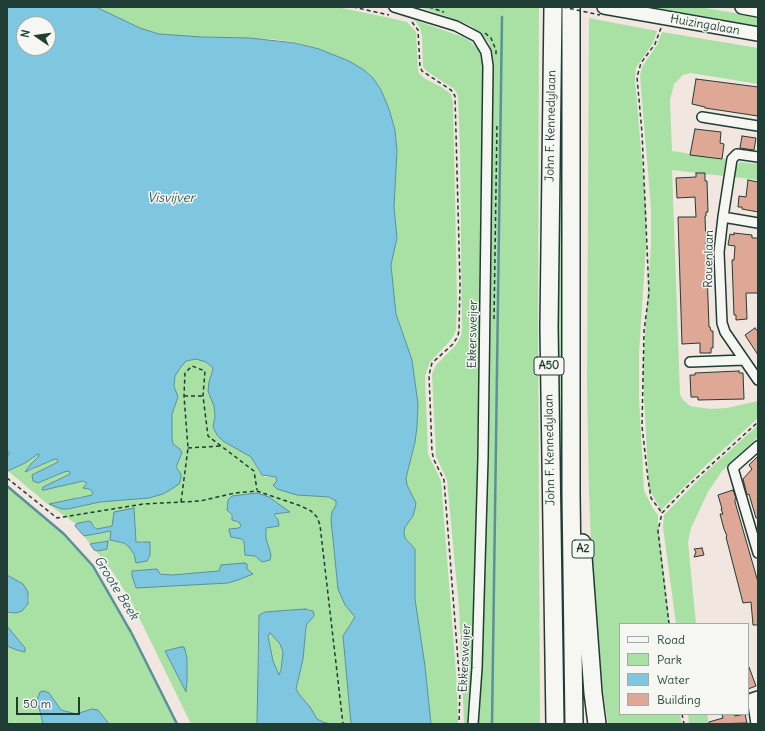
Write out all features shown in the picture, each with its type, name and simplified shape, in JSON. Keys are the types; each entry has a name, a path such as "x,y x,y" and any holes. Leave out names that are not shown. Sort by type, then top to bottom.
{"highway":[{"name":"John F. Kennedylaan","path":"553,7 549,327 555,724"},
{"name":"John F. Kennedylaan","path":"571,7 571,375 574,724"},
{"name":"A2","path":"571,375 588,637 597,724"}],"main road":[{"name":"Huizingalaan","path":"742,7 758,10"},
{"name":"Huizingalaan","path":"602,11 758,34"}],"street":[{"name":"Ekkersweijer","path":"394,12 456,26 477,37 486,52 488,66 483,450 477,668 473,724"},
{"path":"702,117 758,126"},
{"name":"Rouenlaan","path":"758,157 737,154 732,159 719,252 722,323 726,332 758,380"},
{"path":"723,217 758,223"},
{"path":"690,362 744,360"},
{"path":"758,446 733,468 758,553"},
{"path":"756,724 752,698 758,696"}],"path":[{"path":"353,7 394,12"},
{"path":"563,7 602,11"},
{"path":"409,20 418,30 420,67 422,71 451,90 455,96 460,283 459,330 458,336 453,344 432,363 429,375 432,452 434,460 442,476 445,488 460,686 459,724"},
{"path":"661,28 655,44 638,70 637,82 642,133 649,293 644,330 642,426 651,498 662,514"},
{"path":"181,502 188,448 184,396 184,373 192,366 204,371 203,396 208,436 254,471 257,491"},
{"path":"184,396 203,396"},
{"path":"669,623 658,531 662,514 689,486 758,422"},
{"path":"188,448 221,446"},
{"path":"7,478 57,518 143,504 200,502 235,493 257,491 301,506 317,517 321,533 343,724"}],"green space":[{"path":"96,7 337,7 407,22 416,32 419,73 424,78 451,94 453,103 455,196 457,301 456,330 449,342 430,362 425,376 428,454 441,481 457,686 458,724 431,724 425,666 415,599 415,549 405,538 404,533 405,527 413,516 416,503 407,485 406,478 415,442 418,404 412,360 396,314 391,265 397,238 394,207 397,151 395,130 389,109 381,90 373,78 364,70 349,61 319,49 295,42 270,39 159,34 140,28"},
{"path":"420,7 539,7 538,318 540,724 476,724 481,676 489,373 492,125 491,53 489,43 471,26"},
{"path":"558,7 565,7 566,466 561,497 556,318"},
{"path":"639,7 699,7 758,17 758,30"},
{"path":"589,18 657,31 653,43 636,68 635,79 646,209 646,246 639,353 639,397 644,490 652,507 658,515 670,623 619,623 619,715 680,715 682,724 608,724 603,691 593,587 589,493 587,383"},
{"path":"412,19 463,37 470,41 479,50 484,59 476,557 473,664 467,724 464,724 459,608 447,480 436,456 432,374 436,365 456,345 461,336 462,330 458,97 454,89 423,67 422,36 420,28"},
{"path":"662,32 758,48 758,84 691,73 683,75 674,84 670,100 672,151 726,159 723,176 672,170 680,394 683,400 690,406 710,409 727,408 758,401 758,418 705,466 661,510 649,489 644,397 643,365 651,246 651,209 640,76 642,67 657,45"},
{"path":"740,162 758,164 758,180 734,177 736,167"},
{"path":"196,359 206,362 212,367 213,369 209,382 215,409 213,427 251,457 259,472 265,477 276,477 277,481 297,495 329,497 336,501 336,505 332,512 332,534 338,589 345,605 355,617 343,636 351,724 330,724 317,719 296,689 303,659 306,627 314,616 310,609 305,609 265,612 260,614 258,624 257,724 191,724 131,601 112,571 96,551 98,551 106,541 90,544 84,536 111,531 111,540 124,543 130,547 134,554 149,559 149,550 143,541 136,542 134,508 122,510 112,526 97,529 94,525 76,524 45,502 8,471 25,463 37,454 39,454 39,456 26,470 30,471 57,459 58,461 51,466 38,483 64,472 69,471 70,474 44,490 83,481 87,483 83,488 89,489 93,492 92,495 77,497 68,509 100,502 149,498 163,494 170,490 181,474 176,467 182,455 180,449 173,444 172,438 172,414 178,397 174,386 175,376 186,361","holes":["270,497 289,512 275,514 279,519 279,526 266,527 266,538 271,555 268,561 262,562 255,556 245,555 244,542 242,539 231,537 241,526 241,524 235,521 227,510 227,506 228,500","246,567 251,575 228,583 135,587 132,576 159,573 172,575","185,650 187,681 186,692 165,651"]},
{"path":"758,425 758,437 722,471 708,492 691,528 688,542 696,623 676,623 663,527 664,515 704,474"},
{"path":"7,486 64,534 93,566 132,630 132,634 177,724 109,724 98,710 76,714 61,710 49,693 38,708 43,724 19,724 15,722 15,724 7,724 7,646 23,652 14,634 7,626 7,612 12,613 22,611 28,604 29,597 23,584 7,575"},
{"path":"270,633 280,644 283,652 279,675 273,661 268,636"},
{"path":"688,715 707,715 709,724 689,724"}],"water":[{"name":"Visvijver","path":"7,7 96,7 140,28 159,34 250,38 295,43 319,49 349,61 364,70 373,78 381,90 389,109 395,130 397,151 394,207 397,238 391,265 396,314 412,360 418,404 415,442 406,478 407,485 416,503 413,516 405,527 404,533 405,538 415,549 415,599 425,666 431,724 351,724 343,636 355,617 345,605 338,589 331,520 336,501 329,497 297,495 277,489 273,485 277,481 276,477 262,475 251,457 223,441 217,435 213,427 215,416 214,406 208,391 213,369 206,362 196,359 186,361 175,376 174,386 178,397 172,414 172,438 173,444 180,449 182,453 176,467 181,474 181,478 179,484 163,494 149,498 100,502 62,509 49,504 92,495 93,492 89,489 83,488 87,483 83,481 42,490 43,487 70,474 69,471 38,483 33,481 32,475 58,462 57,459 25,472 39,456 38,454 25,463 8,471 7,458 9,452 7,452"},
{"path":"257,493 269,497 290,512 275,514 278,519 279,526 266,528 266,538 271,555 270,560 262,562 255,556 245,555 244,542 242,539 231,537 229,529 239,528 241,526 239,522 232,520 232,515 227,510 228,500 232,496"},
{"path":"134,508 136,542 150,542 150,555 147,561 136,563 134,554 129,547 124,543 110,540 111,531 84,536 75,526 76,524 89,521 97,529 112,526 114,512"},
{"path":"108,541 107,549 98,551 94,550 90,544"},
{"path":"247,564 247,569 253,574 228,583 136,588 132,576 132,571 157,569 160,574 172,575 219,571 221,565"},
{"path":"7,575 23,584 28,592 28,604 22,611 16,613 7,612"},
{"path":"305,609 313,611 314,616 306,627 303,659 296,689 317,719 330,724 257,724 259,615 265,612","holes":["270,633 280,644 283,652 279,675 273,661 268,636"]},
{"path":"7,626 25,648 25,652 7,646"},
{"path":"184,647 187,658 186,692 165,651"},
{"path":"44,691 49,693 61,710 76,714 92,709 98,710 109,724 43,724 37,700 40,692"}],"building":[{"path":"696,79 758,87 758,116 705,108 692,104"},
{"path":"695,129 721,132 720,143 724,144 722,159 690,155"},
{"path":"742,136 756,138 754,150 740,148"},
{"path":"696,173 705,173 705,181 707,181 708,212 706,212 705,216 709,327 711,331 713,331 713,348 711,348 711,353 700,353 700,343 682,344 678,217 696,217 695,197 677,198 676,178 696,177"},
{"path":"748,180 758,182 758,212 738,207 739,196 746,197"},
{"path":"734,233 752,235 752,238 758,238 758,293 746,293 747,319 736,320 736,315 734,315 732,260 734,260 735,246 728,245 730,234 734,235"},
{"path":"755,328 758,332 758,355 745,335"},
{"path":"739,371 739,373 743,373 744,399 698,400 698,397 691,397 690,375 695,375 695,373"},
{"path":"758,456 758,518 756,518 749,494 747,495 743,479 752,469 749,465"},
{"path":"733,490 736,498 735,502 758,582 758,625 753,625 751,602 743,603 726,537 727,536 720,514 723,514 718,495"},
{"path":"702,548 704,555 694,557 696,552 694,549"},
{"path":"749,667 756,686 749,689"},
{"path":"722,715 745,715 747,723 709,724 709,722 723,718"}],"waterway":[{"path":"492,724 502,17"},
{"name":"Groote Beek","path":"7,486 64,534 93,566 132,634 177,724"}]}
